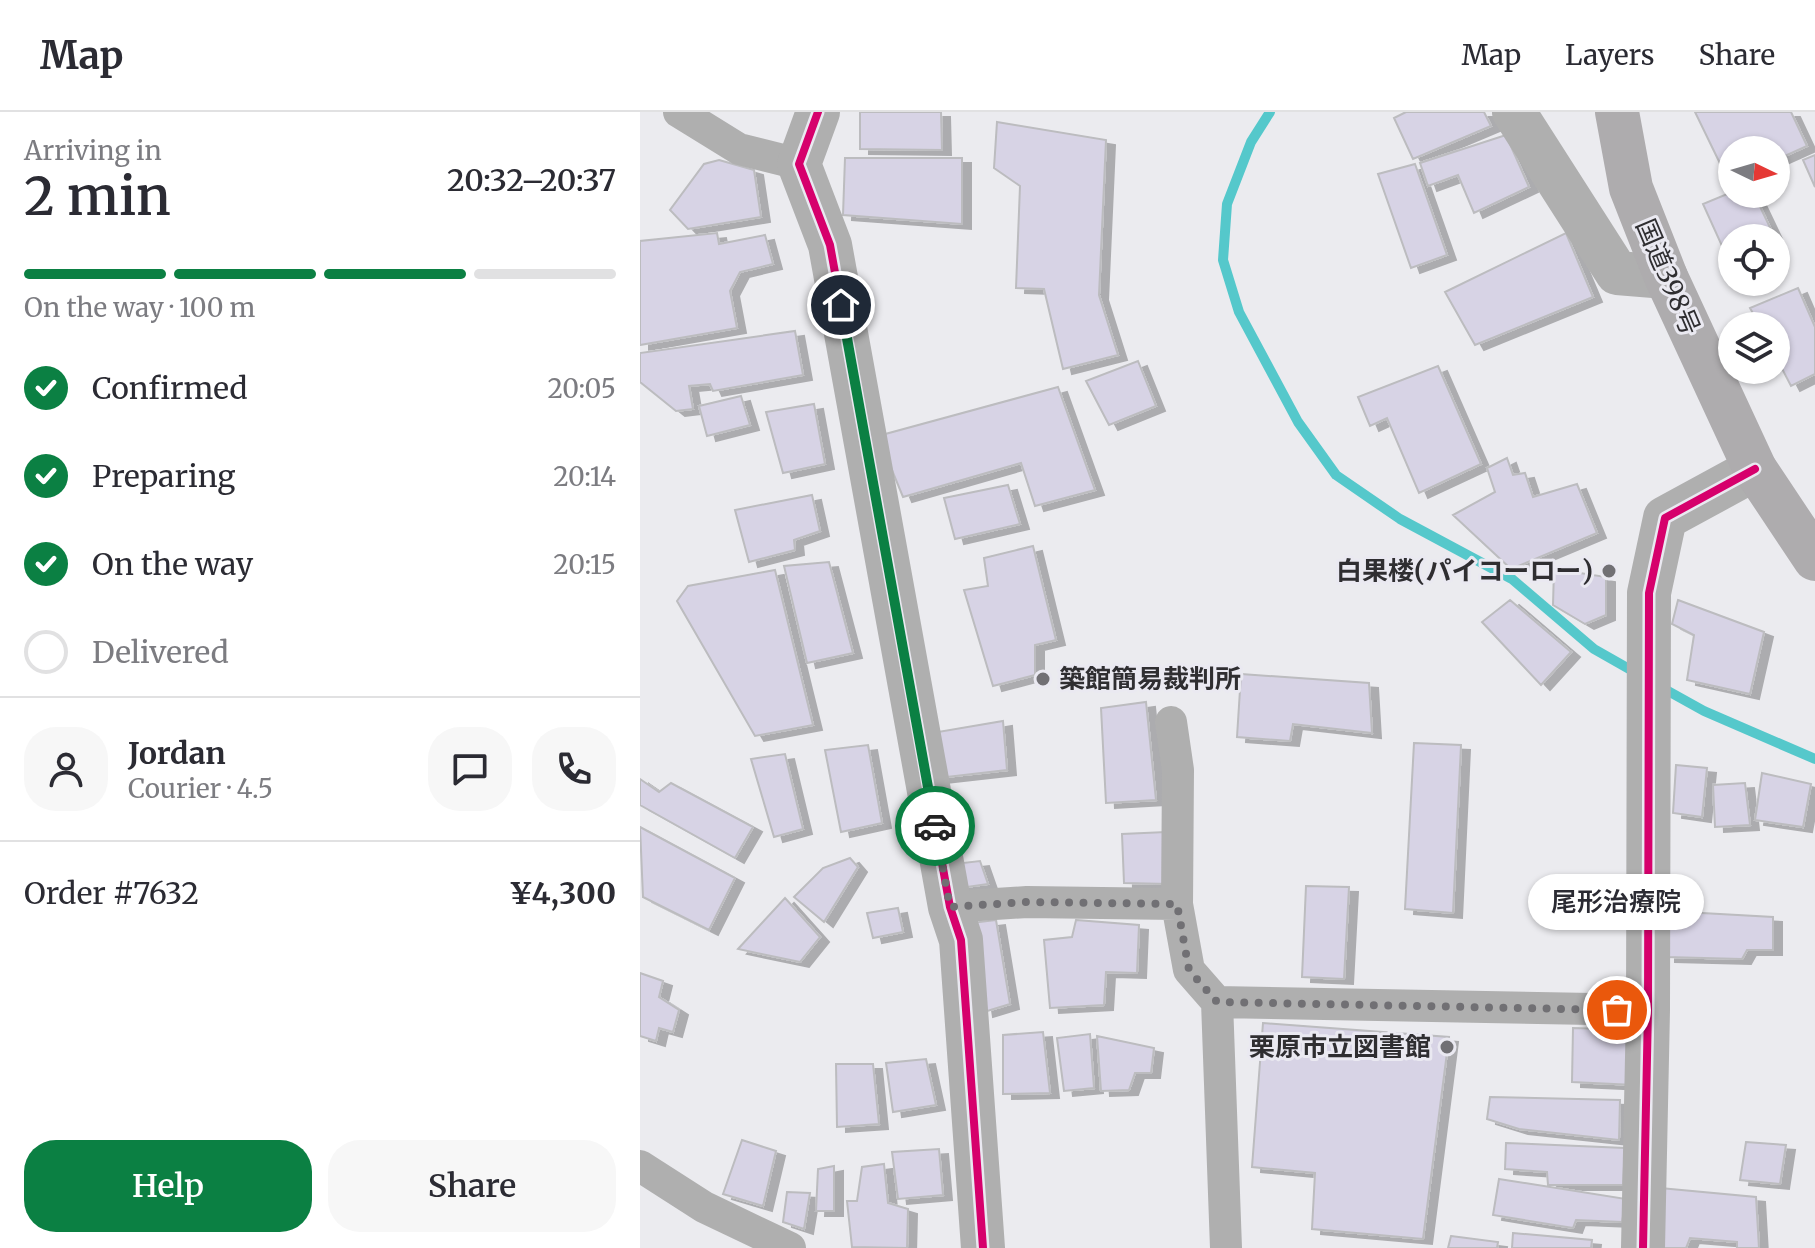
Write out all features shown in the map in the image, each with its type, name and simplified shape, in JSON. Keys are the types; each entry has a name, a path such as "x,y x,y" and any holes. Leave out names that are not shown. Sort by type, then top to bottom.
{"highway":[{"name":"国道398号","path":"1617,112 1631,188 1666,277 1755,469 1815,559"}],"street":[{"path":"679,112 739,149 799,164"},
{"path":"818,112 799,164 830,245 950,907 961,940 983,1248"},
{"path":"1514,112 1617,273 1666,277"},
{"path":"1643,1248 1648,1010 1649,593 1665,518 1755,469"},
{"path":"1171,722 1178,770 1177,904 1189,970 1217,1002 1226,1248"},
{"path":"950,907 1027,902 1177,904"},
{"path":"1217,1002 1648,1010"},
{"path":"640,1166 704,1207 790,1248"}],"building":[{"path":"860,112 941,112 942,150 860,149"},
{"path":"1406,112 1484,112 1491,126 1413,159 1394,118"},
{"path":"1695,112 1791,112 1807,146 1790,154 1790,136 1718,136 1718,159"},
{"path":"997,122 1106,140 1099,295 1118,355 1063,369 1044,289 1016,288 1020,186 994,168"},
{"path":"1506,135 1529,187 1474,213 1458,175 1428,186 1420,163"},
{"path":"1815,155 1815,187 1803,160"},
{"path":"845,158 962,158 962,224 843,215"},
{"path":"719,160 754,170 761,217 688,229 670,210 704,164"},
{"path":"1415,164 1447,255 1411,268 1378,174"},
{"path":"1718,198 1718,208 1761,208 1768,224 1718,224 1718,237 1703,204"},
{"path":"717,233 719,244 765,235 773,264 740,272 730,291 737,328 640,345 640,241"},
{"path":"1566,233 1593,297 1475,345 1445,292"},
{"path":"1798,288 1815,327 1815,374 1791,386 1790,312 1752,312 1750,308 1779,296 1790,296 1790,291"},
{"path":"795,331 803,375 713,391 710,384 689,386 693,409 676,411 640,382 640,353"},
{"path":"1138,361 1156,406 1109,425 1086,381"},
{"path":"1438,366 1481,464 1419,493 1387,418 1370,426 1358,397"},
{"path":"1058,387 1095,490 1035,506 1021,463 903,497 878,436"},
{"path":"741,396 750,425 707,436 699,406"},
{"path":"814,404 825,464 783,473 766,412"},
{"path":"1507,458 1513,475 1525,473 1533,497 1577,484 1597,533 1511,569 1453,515 1495,492 1487,468"},
{"path":"1008,485 1020,524 955,539 944,498"},
{"path":"812,495 820,531 794,540 795,550 749,562 735,510"},
{"path":"1033,546 1056,640 1035,645 1035,675 993,686 964,590 988,586 984,558"},
{"path":"829,562 853,653 807,663 784,566"},
{"path":"1554,569 1606,577 1606,615 1585,624 1553,605"},
{"path":"775,570 813,725 755,736 677,601 688,586"},
{"path":"1510,600 1571,652 1541,685 1482,622"},
{"path":"1678,600 1764,632 1750,694 1687,680 1694,635 1672,624"},
{"path":"1241,674 1369,683 1372,733 1293,724 1290,741 1237,737"},
{"path":"1146,702 1156,800 1106,803 1101,708"},
{"path":"1003,721 1007,770 938,778 932,733"},
{"path":"1414,743 1461,745 1453,913 1405,909"},
{"path":"868,745 882,823 841,832 825,750"},
{"path":"785,754 803,829 774,837 751,759"},
{"path":"1676,765 1707,768 1702,817 1673,813"},
{"path":"1762,773 1811,784 1803,827 1755,820"},
{"path":"640,779 659,792 671,783 753,827 735,858 640,805"},
{"path":"1745,783 1750,825 1715,827 1713,785"},
{"path":"640,827 735,878 709,930 643,897"},
{"path":"1166,832 1169,884 1124,883 1122,834"},
{"path":"850,858 858,867 824,922 794,897 823,868"},
{"path":"980,861 988,884 960,888 954,864"},
{"path":"1306,886 1349,887 1344,979 1302,977"},
{"path":"785,898 820,937 800,962 738,949"},
{"path":"898,908 903,932 873,938 867,913"},
{"path":"1666,911 1773,917 1773,950 1747,950 1742,959 1666,957"},
{"path":"996,920 1010,1004 984,1012 971,923"},
{"path":"1076,920 1139,925 1137,973 1106,972 1104,1005 1050,1008 1044,940 1072,937"},
{"path":"640,973 663,981 659,997 679,1010 673,1032 659,1028 656,1041 640,1036"},
{"path":"1263,1023 1449,1037 1423,1239 1312,1229 1315,1173 1252,1167"},
{"path":"1573,1028 1633,1030 1635,1085 1572,1082"},
{"path":"1043,1032 1050,1093 1003,1094 1003,1035"},
{"path":"1090,1034 1094,1088 1064,1091 1057,1038"},
{"path":"1097,1036 1154,1048 1151,1073 1135,1073 1129,1090 1101,1091"},
{"path":"926,1059 936,1105 893,1112 886,1063"},
{"path":"836,1064 873,1064 879,1124 837,1127"},
{"path":"1490,1097 1620,1100 1619,1140 1519,1129 1487,1119"},
{"path":"742,1140 776,1151 763,1206 723,1194"},
{"path":"1746,1142 1786,1145 1780,1184 1740,1180"},
{"path":"1506,1143 1625,1148 1623,1185 1548,1185 1547,1172 1505,1169"},
{"path":"939,1149 943,1195 898,1199 892,1152"},
{"path":"884,1164 888,1203 908,1209 907,1248 852,1247 847,1201 857,1201 862,1167"},
{"path":"834,1166 834,1211 816,1211 818,1169"},
{"path":"1499,1179 1626,1199 1622,1222 1576,1220 1573,1228 1493,1215"},
{"path":"1660,1188 1756,1197 1759,1248 1737,1248 1737,1242 1690,1238 1686,1248 1657,1248"},
{"path":"787,1192 810,1193 804,1229 783,1222"},
{"path":"1513,1233 1592,1240 1591,1248 1512,1248"},
{"path":"1451,1236 1498,1242 1497,1248 1448,1248"}],"waterway":[{"path":"1270,112 1251,142 1227,204 1223,260 1239,312 1298,422 1336,475 1400,519 1512,579 1594,649 1638,674"},
{"path":"1659,686 1704,711 1815,759"}],"cycle path":[{"path":"818,112 799,164 830,245 950,907 961,940 983,1248"},
{"path":"1643,1248 1648,1010 1649,593 1665,518 1755,469"}],"way so far":[{"path":"935,826 950,907 1027,902 1177,904 1189,970 1217,1002 1617,1010"}],"place":[{"name":"白果楼(パイコーロー)","path":"1609,571"},
{"name":"築館簡易裁判所","path":"1043,679"},
{"name":"尾形治療院","path":"1617,1010"},
{"name":"栗原市立図書館","path":"1447,1047"}],"route":[{"path":"841,305 935,826"}]}
